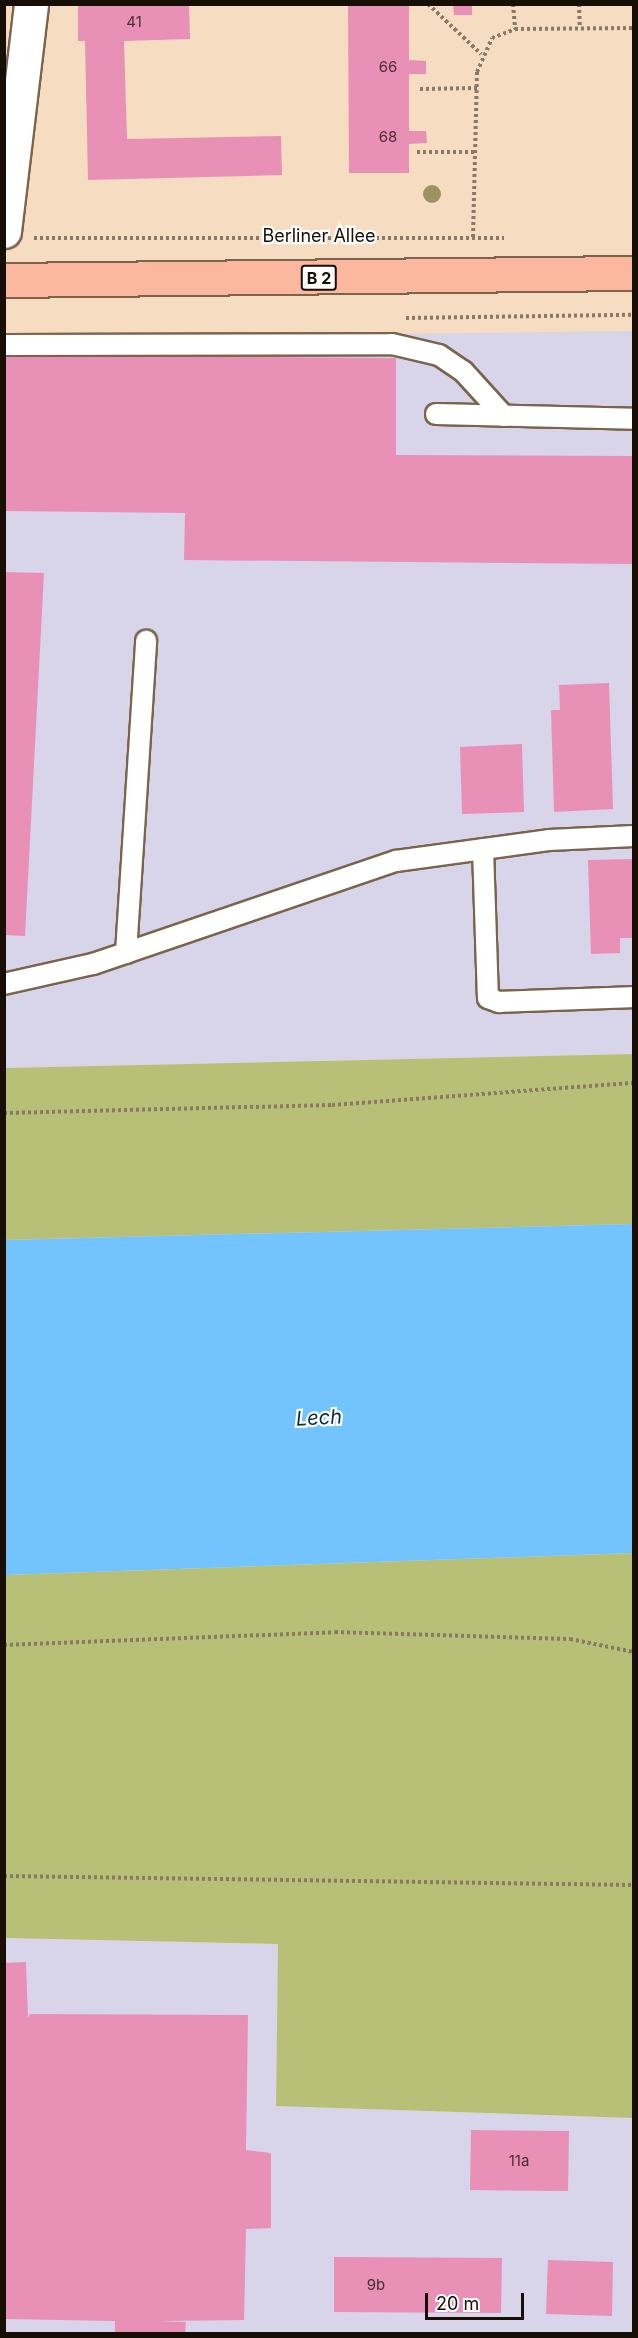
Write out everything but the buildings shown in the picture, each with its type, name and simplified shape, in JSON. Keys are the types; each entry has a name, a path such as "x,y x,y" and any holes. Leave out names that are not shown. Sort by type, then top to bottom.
{"main road":[{"name":"B 2","path":"4,280 633,273"}],"street":[{"path":"15,234 31,4"}],"lane":[{"path":"4,345 392,344 440,355 463,371 504,416"},
{"path":"436,414 633,420"},
{"path":"126,953 146,640"},
{"path":"4,984 126,953 396,861 483,849 633,836"},
{"path":"483,849 488,998 499,1002 633,997"}],"path":[{"path":"428,4 481,54"},
{"path":"513,4 515,29"},
{"path":"579,4 579,28"},
{"path":"473,237 477,88 481,54 492,38 515,29 633,28"},
{"path":"420,89 477,88"},
{"path":"417,152 475,152"},
{"name":"Berliner Allee","path":"15,234 508,238"},
{"path":"4,1113 332,1105 633,1083"},
{"path":"4,1645 335,1632 570,1639 633,1652"},
{"path":"4,1876 633,1885"}],"shaded area":[{"path":"633,331 633,1054 5,1068 4,339"},
{"path":"5,1938 278,1944 276,2106 633,2118 633,2333 5,2334"}],"green space":[{"path":"633,1054 633,1224 5,1240 5,1068"},
{"path":"633,1553 633,2118 276,2106 278,1944 5,1938 5,1575"}],"water":[{"name":"Lech","path":"633,1224 633,1553 5,1575 5,1240"}]}
